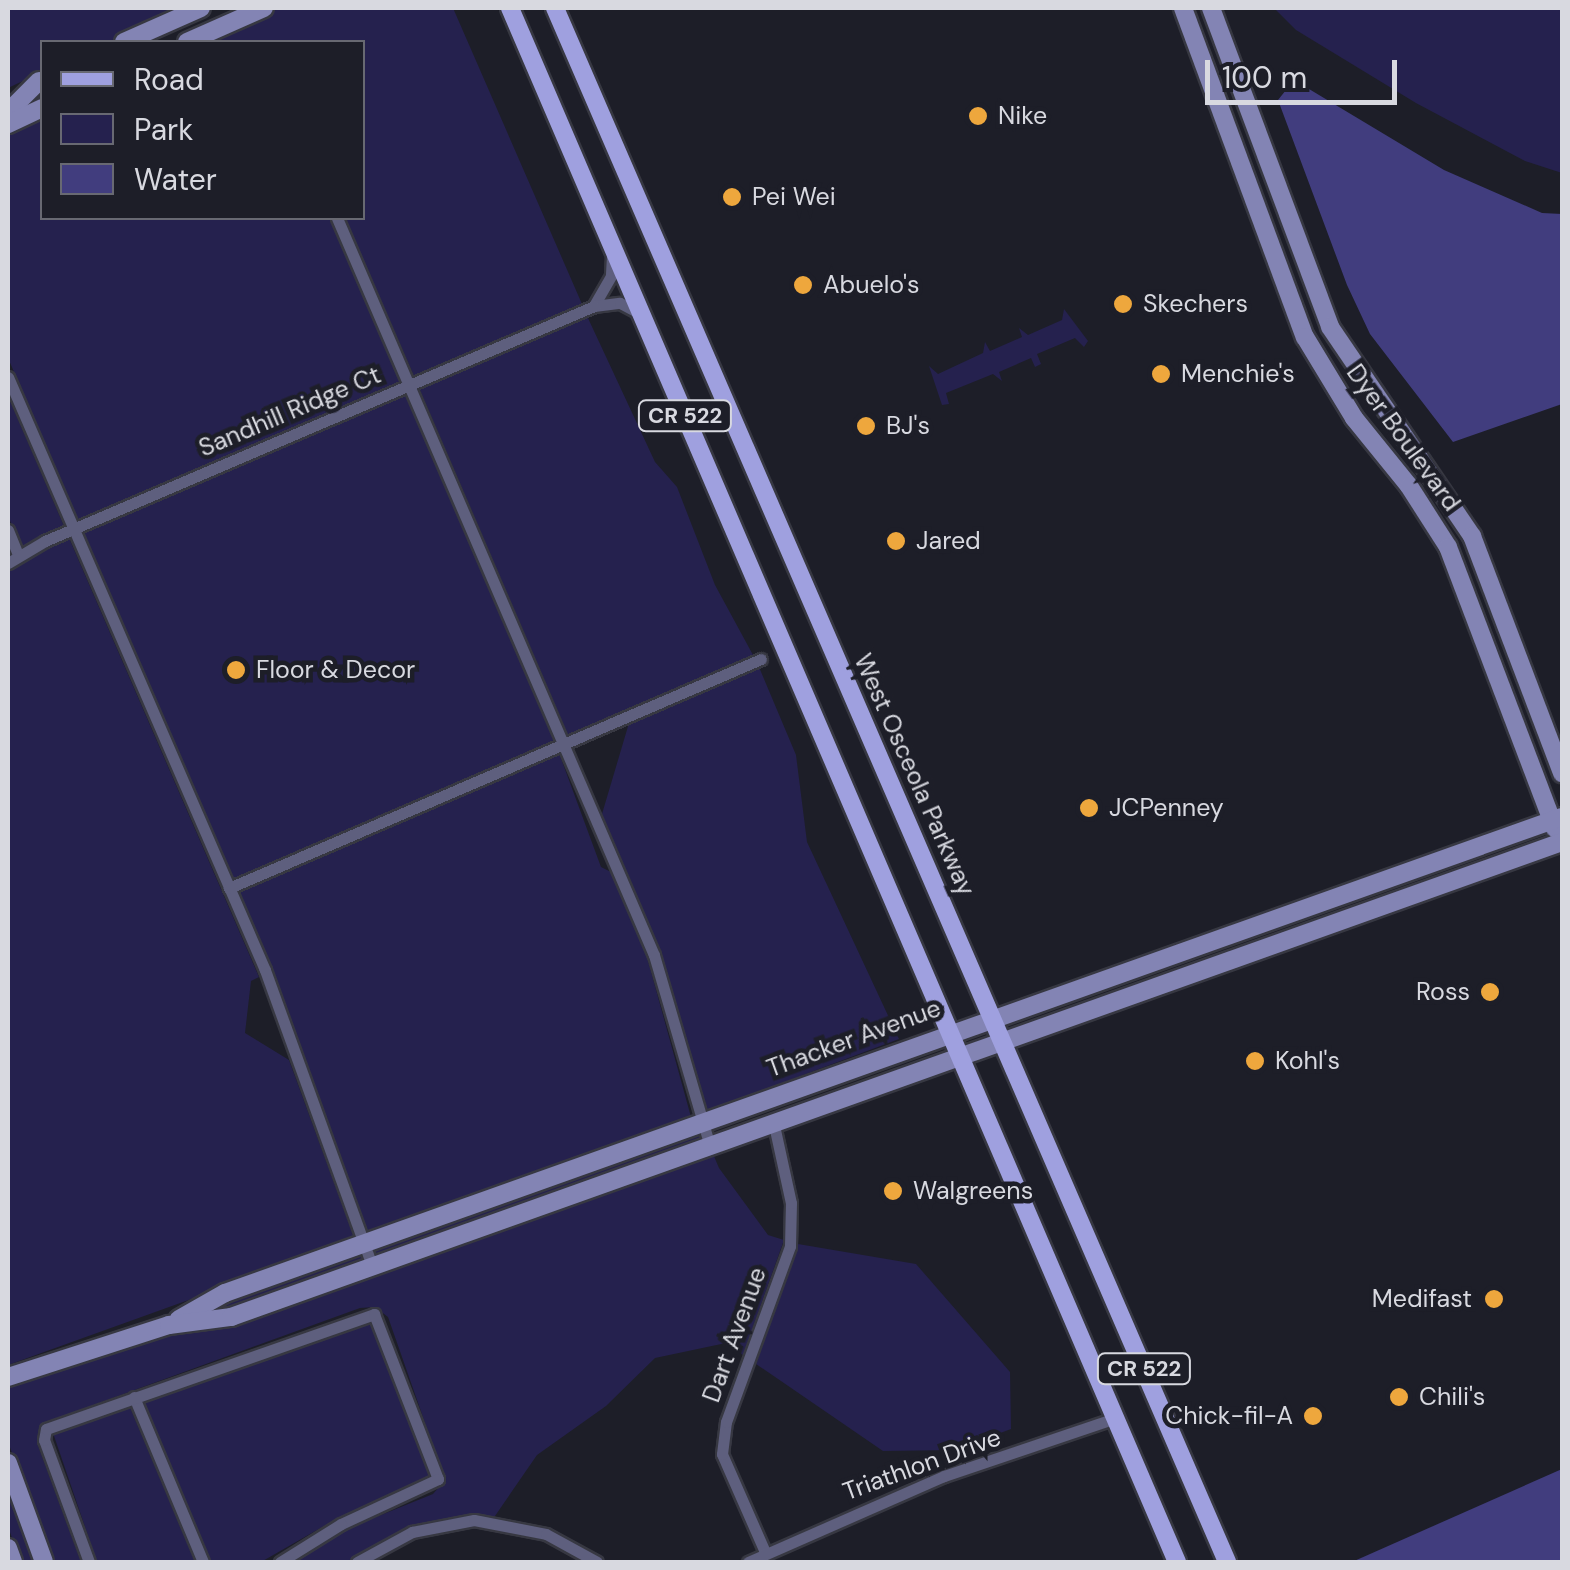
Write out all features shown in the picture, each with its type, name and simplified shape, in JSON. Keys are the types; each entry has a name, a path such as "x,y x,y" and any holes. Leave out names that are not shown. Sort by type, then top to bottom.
{"main road":[{"name":"CR 522","path":"510,8 1178,1562"},
{"name":"West Osceola Parkway","path":"555,8 1227,1562"}],"street":[{"path":"129,40 202,8"},
{"path":"152,40 210,8"},
{"path":"192,40 264,8"},
{"name":"Dyer Boulevard","path":"1184,8 1290,302 1344,404 1448,547 1557,818 1561,842"},
{"name":"Dyer Boulevard","path":"1212,8 1317,296 1362,383 1472,536 1562,773"},
{"path":"8,95 40,80"},
{"path":"8,112 40,81"},
{"path":"8,124 40,109"},
{"path":"338,220 654,954 710,1148"},
{"path":"594,306 611,276 612,245"},
{"path":"1290,302 1317,296"},
{"path":"594,306 620,304 641,314"},
{"name":"Sandhill Ridge Ct","path":"13,560 74,529 594,306"},
{"path":"8,376 229,888 372,1266"},
{"path":"8,530 13,560"},
{"path":"1448,547 1472,536"},
{"path":"229,888 761,659"},
{"name":"Thacker Avenue","path":"170,1325 225,1292 990,1015 1557,818"},
{"path":"960,1060 1561,842"},
{"path":"1368,883 1379,908"},
{"path":"1348,890 1359,915"},
{"name":"Thacker Avenue","path":"8,1377 170,1325 231,1317 960,1060"},
{"name":"Dart Avenue","path":"765,1552 722,1454 726,1422 790,1246 791,1203 774,1125"},
{"path":"548,1177 557,1201"},
{"path":"89,1562 44,1440 46,1429 362,1314 381,1320 438,1479 341,1524 280,1562"},
{"path":"134,1397 203,1562"},
{"name":"Triathlon Drive","path":"748,1562 944,1476 1115,1418"},
{"path":"8,1463 44,1562"},
{"path":"357,1562 412,1532 474,1520 546,1534 596,1562"},
{"path":"8,1548 13,1562"}],"green space":[{"path":"8,8 186,8 113,40 40,40 40,73 8,88"},
{"path":"280,8 453,8 582,304 414,376 346,220 365,220 365,40 208,40"},
{"path":"1274,8 1562,8 1562,173 1525,161 1416,103 1296,30"},
{"path":"40,116 40,220 330,220 400,382 78,520 8,358 8,131"},
{"path":"1064,309 1088,341 1084,347 1075,338 1037,354 1041,364 1035,367 1031,358 999,372 1002,381 993,374 946,393 949,404 942,405 929,366 938,374 983,353 985,342 990,351 1022,337 1019,328 1028,335 1062,320"},
{"path":"587,316 655,462 677,487 715,585 753,655 568,735 419,388"},
{"path":"405,394 554,741 233,879 83,532"},
{"path":"8,396 64,526 21,547 8,516"},
{"path":"69,538 259,977 251,981 245,1033 289,1060 355,1240 8,1365 8,570"},
{"path":"759,667 796,755 807,842 899,1039 705,1112 661,952 602,814 629,723"},
{"path":"559,753 601,867 611,872 647,957 691,1117 369,1235 239,891"},
{"path":"873,1063 705,1135 719,1168 768,1235 784,1240 743,1355 726,1343 655,1358 606,1406 537,1455 495,1516 411,1525 347,1562 291,1562 344,1530 433,1494 445,1480 388,1317 375,1307 360,1308 44,1423 37,1443 81,1562 52,1562 8,1442 8,1379"},
{"path":"798,1244 916,1264 1010,1372 1011,1429 955,1450 883,1451 756,1364"},
{"path":"371,1320 431,1477 338,1518 261,1562 211,1562 143,1400"},
{"path":"129,1405 195,1562 97,1562 53,1433"},
{"path":"8,1485 36,1562 21,1562 8,1527"}],"water":[{"path":"1294,80 1444,170 1542,213 1562,214 1562,404 1453,442 1370,334 1347,285 1278,100"},
{"path":"1562,1469 1562,1562 1352,1562"}],"place":[{"name":"Nike","path":"978,116"},
{"name":"Pei Wei","path":"732,197"},
{"name":"Abuelo's","path":"803,285"},
{"name":"Skechers","path":"1123,304"},
{"name":"Menchie's","path":"1161,374"},
{"name":"BJ's","path":"866,426"},
{"name":"Jared","path":"896,541"},
{"name":"Floor & Decor","path":"236,670"},
{"name":"JCPenney","path":"1089,808"},
{"name":"Ross","path":"1490,992"},
{"name":"Kohl's","path":"1255,1061"},
{"name":"Walgreens","path":"893,1191"},
{"name":"Medifast","path":"1494,1299"},
{"name":"Chili's","path":"1399,1397"},
{"name":"Chick-fil-A","path":"1313,1416"}]}
